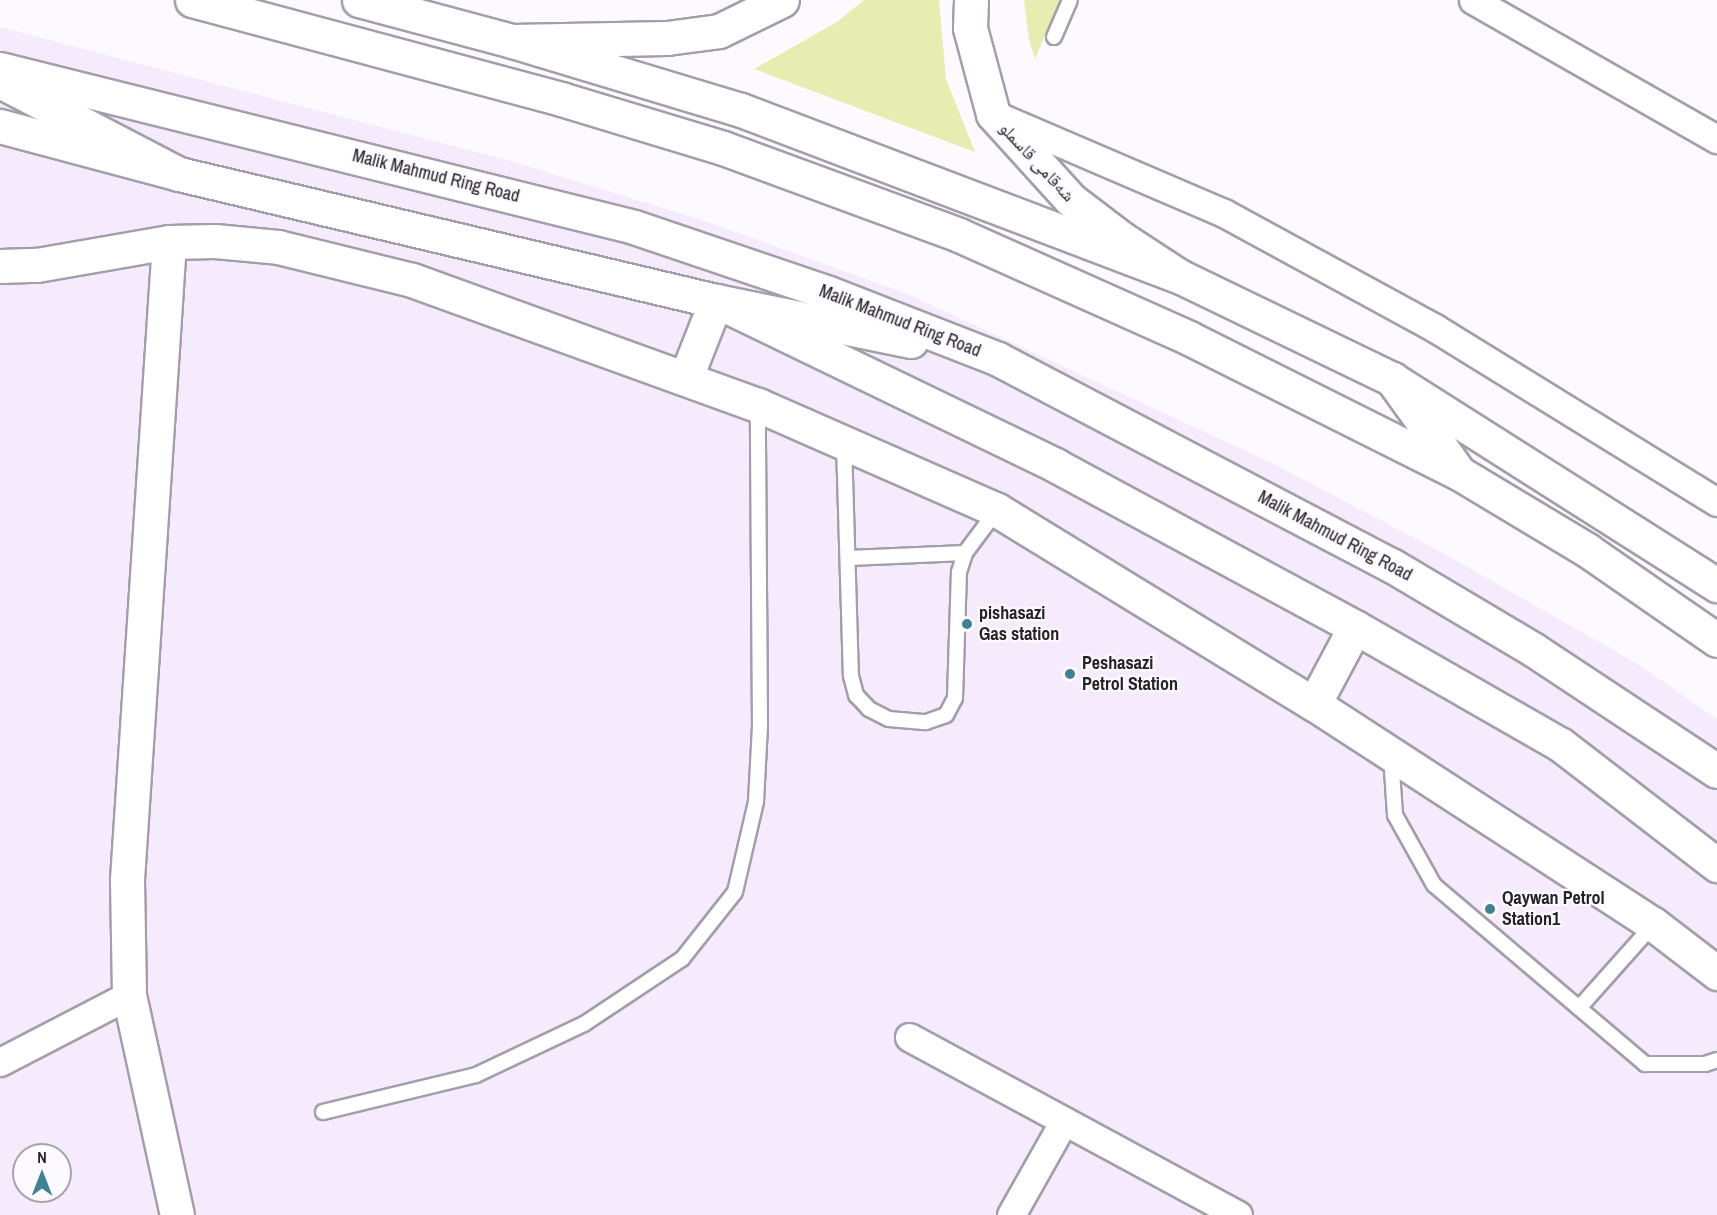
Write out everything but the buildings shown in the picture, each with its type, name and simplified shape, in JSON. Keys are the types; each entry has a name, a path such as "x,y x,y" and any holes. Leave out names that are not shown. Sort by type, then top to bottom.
{"main road":[{"path":"192,0 561,99 805,175 959,235 1115,302 1459,473 1587,550 1717,640"},
{"path":"359,0 512,41 816,136 1179,276 1392,379 1717,585"},
{"path":"512,41 635,40 719,31 782,0"},
{"name":"شەقامی قاسملو","path":"971,0 972,39 993,114 1070,199 1121,238 1179,276"},
{"name":"Malik Mahmud Ring Road","path":"0,69 266,132 634,228 829,293 998,359 1391,565 1534,650 1717,771"},
{"path":"0,81 179,174"},
{"path":"0,126 179,174 716,301 998,359"},
{"path":"0,266 37,265 169,242 278,247 342,261 422,284 686,377 758,405 997,510 1314,704 1653,924 1717,974"},
{"path":"169,242 128,880 129,994 177,1215"},
{"path":"686,377 716,301"},
{"path":"716,301 1057,466 1355,627 1561,745 1717,865"},
{"path":"1392,379 1459,473"},
{"path":"1314,704 1355,627"}],"street":[{"path":"1473,0 1717,139"},
{"path":"993,114 1224,213 1435,328 1717,502"},
{"path":"0,1062 129,994"},
{"path":"909,1037 1238,1215"},
{"path":"1011,1215 1064,1121"}],"lane":[{"path":"1054,37 1070,0"},
{"path":"323,1112 476,1075 584,1024 682,959 735,892 756,802 760,737 758,405"},
{"path":"844,441 851,676 856,696 869,709 889,719 926,722 946,715 955,698 958,582 965,554 997,510"},
{"path":"849,558 965,554"},
{"path":"1390,754 1395,815 1434,885 1645,1064 1705,1064 1717,1060"},
{"path":"1579,1008 1653,924"}],"shaded area":[{"path":"0,27 507,160 705,221 905,293 1272,463 1445,554 1638,664 1717,719 1717,1215 0,1215"}],"green space":[{"path":"864,0 939,0 946,79 975,152 754,69 837,22"},
{"path":"1024,0 1060,0 1035,59 1029,40"}],"place":[{"name":"pishasazi Gas station","path":"967,624"},
{"name":"Peshasazi Petrol Station","path":"1070,674"},
{"name":"Qaywan Petrol Station1","path":"1490,909"}]}
